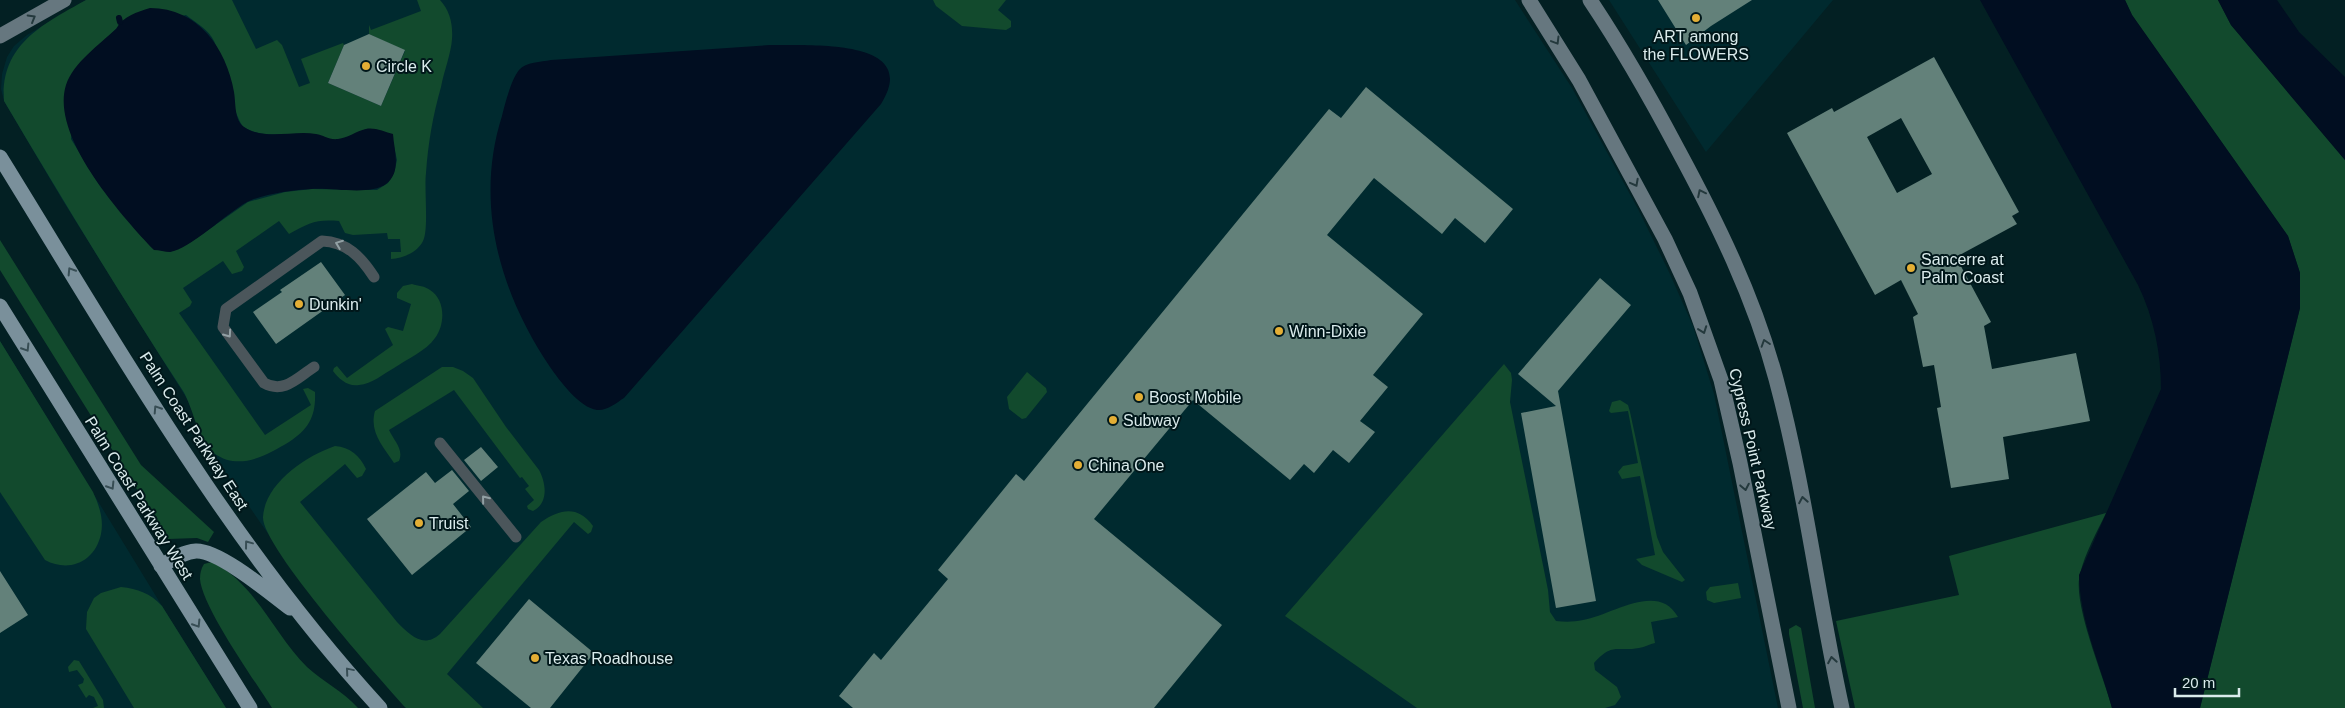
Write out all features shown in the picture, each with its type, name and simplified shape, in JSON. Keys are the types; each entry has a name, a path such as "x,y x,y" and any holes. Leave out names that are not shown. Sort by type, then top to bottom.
{"main road":[{"name":"Palm Coast Parkway East","path":"0,157 182,447 242,535 304,617 380,708"},
{"name":"Palm Coast Parkway West","path":"0,306 250,708"},
{"path":"161,566 178,555 195,551 208,552 226,562 304,617"}],"street":[{"path":"0,36 64,0"},
{"name":"Cypress Point Parkway","path":"1529,0 1579,80 1631,174 1665,240 1693,302 1721,380 1740,462 1789,708"},
{"path":"1590,0 1637,76 1697,185 1724,240 1761,330 1776,379 1792,445 1842,708"}],"lane":[{"path":"314,367 284,386 274,388 264,383 223,327 226,309 322,241 332,241 350,249 363,261 374,276"},
{"path":"440,443 516,537"}],"shaded area":[{"path":"86,0 1515,0 1572,88 1638,209 1693,326 1714,394 1778,708 406,708 307,590 208,447 187,399 63,201 4,101 1,89 2,74 7,57 14,46 27,35"},
{"path":"1609,0 1833,0 1706,152"},
{"path":"1980,0 2125,0 2132,15 2288,236 2300,273 2300,308 2200,708 2112,708 2091,642 2083,609 2079,575 2161,389 2160,362 2156,336 2144,297 2138,285"},
{"path":"2218,0 2277,0 2299,32 2345,77 2345,160 2231,25"},
{"path":"150,8 167,10 182,15 196,23 217,46 230,76 238,120 244,127 261,133 307,133 335,139 369,129 393,134 396,167 391,179 379,188 370,190 311,189 287,191 261,197 239,207 198,238 178,249 170,252 154,250 124,217 92,174 78,150 68,127 64,105 66,85 81,62 122,21 135,13"},
{"path":"770,45 832,46 874,56 886,67 890,82 881,104 624,398 604,409 590,408 577,399 564,386 532,339 517,309 505,278 497,247 492,215 491,182 494,149 513,80 522,67 551,60"},
{"path":"0,341 162,606 226,708 0,708"}],"green space":[{"path":"86,0 232,0 256,49 277,40 282,45 299,87 310,83 301,59 343,43 344,45 328,83 381,106 405,51 369,34 369,25 371,30 421,11 417,0 440,0 450,18 452,39 431,129 428,151 425,235 417,249 405,256 391,259 391,252 401,252 400,239 388,239 387,233 353,235 345,233 339,221 324,221 302,227 289,234 279,221 236,251 244,267 242,271 232,274 223,261 183,288 192,302 190,306 179,313 265,435 311,405 303,389 308,388 315,392 312,415 302,432 289,442 263,456 244,461 234,461 224,459 209,449 200,434 183,391 92,247 4,101 5,81 9,64 17,50 41,27","holes":["186,15 212,37 236,113 244,127 258,133 281,135 308,134 330,140 344,138 366,129 393,142 397,160 394,173 388,183 377,190 312,189 285,192 248,202 191,242 170,252 142,237 98,183 71,139 78,66 116,29"]},
{"path":"933,0 1006,0 998,10 1011,21 1011,27 1006,30 962,26 936,6"},
{"path":"2125,0 2218,0 2231,25 2345,160 2345,708 2200,708 2300,308 2300,273 2288,236 2132,15"},
{"path":"0,240 141,465 214,532 208,542 197,538 168,539 0,270"},
{"path":"412,284 428,289 439,300 442,320 435,338 422,351 373,381 355,385 344,382 333,371 334,368 337,366 347,378 393,345 385,329 388,327 403,331 411,304 397,298 397,293 403,286"},
{"path":"0,341 93,492 97,502 102,528 98,544 87,558 72,565 54,564 45,560 0,492"},
{"path":"1504,364 1511,373 1510,402 1548,590 1550,612 1556,621 1570,622 1583,620 1634,603 1647,601 1659,602 1669,607 1678,617 1651,622 1655,643 1639,648 1611,650 1600,656 1594,663 1595,670 1617,687 1621,697 1615,705 1605,708 1417,708 1285,616"},
{"path":"442,367 453,367 473,378 506,427 539,470 545,492 542,503 533,511 528,509 527,506 534,500 525,489 529,486 522,477 520,478 454,390 389,430 398,445 399,461 394,463 378,439 374,426 375,411"},
{"path":"1027,372 1046,388 1047,392 1026,418 1022,419 1009,409 1007,397"},
{"path":"1620,400 1628,405 1630,412 1657,537 1663,552 1685,580 1682,582 1642,565 1636,559 1655,555 1640,476 1622,479 1618,472 1623,466 1638,463 1628,411 1611,413 1609,411 1612,402"},
{"path":"335,446 350,450 358,456 366,469 362,476 357,478 345,464 300,502 397,622 412,635 422,640 434,638 440,634 541,522 555,514 568,511 581,515 593,526 588,534 574,522 447,674 483,708 406,708 301,583 281,556 268,533 263,517 265,505 279,482 300,464"},
{"path":"2106,513 2085,558 2080,574 2079,587 2084,621 2112,708 1855,708 1836,621 1959,595 1949,556"},
{"path":"212,562 227,571 252,596 295,654 307,667 358,708 272,708 219,625 203,591 200,579 201,571 204,564"},
{"path":"1738,583 1741,598 1714,603 1707,600 1706,592 1710,587"},
{"path":"121,587 143,592 162,606 226,708 134,708 86,629 87,612 94,598 101,593"},
{"path":"1796,625 1801,628 1815,708 1803,708 1789,634 1789,629"},
{"path":"74,660 79,661 103,700 104,708 93,708 98,706 94,697 89,695 86,698 78,685 83,683 84,679 77,670 69,672 68,667"}],"building":[{"name":"ART among the FLOWERS","path":"1658,0 1752,0 1711,26 1686,45"},
{"name":"Circle K","path":"369,34 405,50 381,106 328,83 344,45"},
{"name":"Sancerre at Palm Coast","path":"1934,57 2019,212 2012,216 2017,224 1956,257 1991,322 1984,326 1992,369 2076,353 2090,421 2003,437 2009,479 1951,488 1937,408 1941,407 1934,365 1923,367 1913,317 1918,314 1901,280 1875,295 1787,133 1832,108 1834,112","holes":["1901,118 1932,174 1897,193 1867,137"]},
{"path":"1366,87 1513,209 1485,243 1455,218 1442,234 1374,178 1327,235 1423,314 1373,375 1388,387 1360,421 1375,432 1349,463 1333,450 1314,473 1304,464 1290,480 1193,400 1094,519 1222,625 1154,708 853,708 839,696 874,653 881,660 948,579 938,570 1016,474 1024,481 1329,109 1341,118"},
{"name":"Dunkin'","path":"321,262 345,295 276,344 253,312 282,292 280,290"},
{"path":"1600,278 1631,305 1558,391 1596,601 1556,608 1521,413 1556,406 1518,374"},
{"path":"481,447 498,467 481,481 464,460"},
{"name":"Truist","path":"452,470 469,491 453,504 471,527 412,575 367,519 426,472 435,483"},
{"path":"0,571 28,615 0,633"},
{"name":"Texas Roadhouse","path":"529,599 594,653 550,708 531,708 476,663"}],"waterway":[{"path":"119,18 120,22"}],"place":[{"name":"ART among the FLOWERS","path":"1696,18"},
{"name":"Circle K","path":"366,66"},
{"name":"Sancerre at Palm Coast","path":"1911,268"},
{"name":"Dunkin'","path":"299,304"},
{"name":"Winn-Dixie","path":"1279,331"},
{"name":"Boost Mobile","path":"1139,397"},
{"name":"Subway","path":"1113,420"},
{"name":"China One","path":"1078,465"},
{"name":"Truist","path":"419,523"},
{"name":"Texas Roadhouse","path":"535,658"}]}
